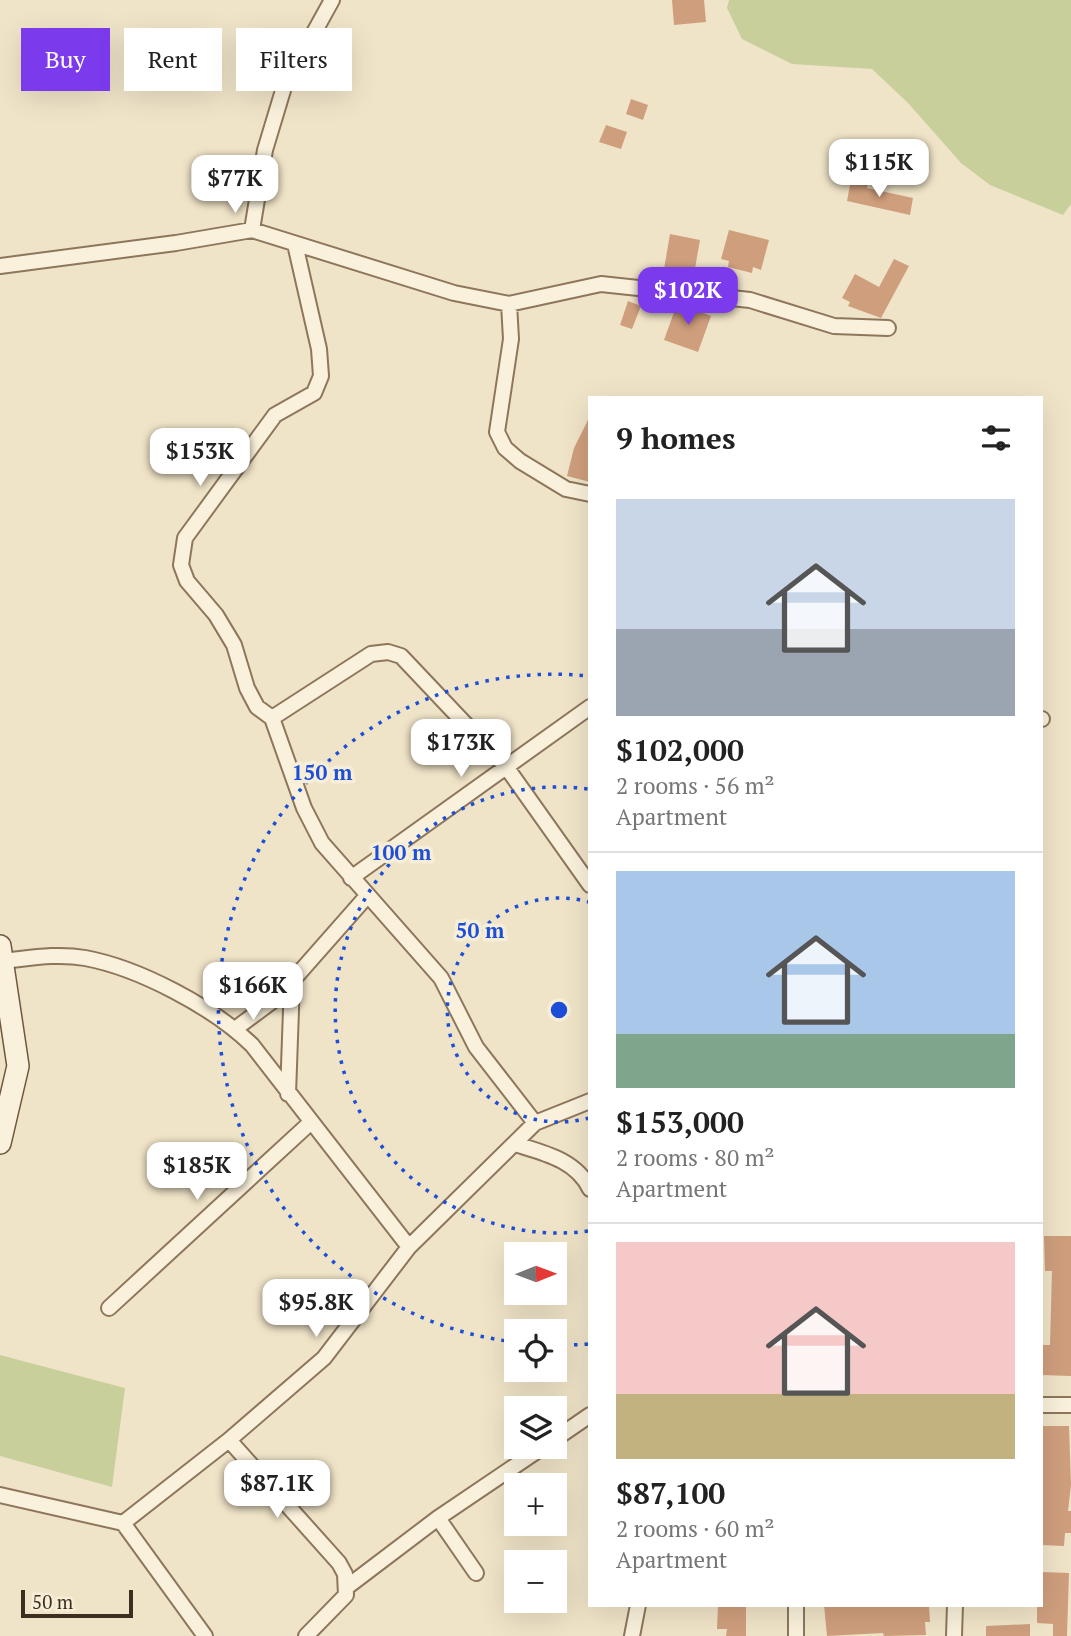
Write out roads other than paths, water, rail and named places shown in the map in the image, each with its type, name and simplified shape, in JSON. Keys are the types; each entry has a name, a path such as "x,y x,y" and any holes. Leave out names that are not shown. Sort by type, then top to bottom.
{"street":[{"path":"252,230 265,150 284,87 332,0"},
{"path":"0,265 176,243 252,230 454,293 509,304 601,284 750,300 834,326 887,328"},
{"path":"295,244 319,349 321,376 314,393 275,415 185,538 181,565 187,581 216,615 234,645 247,688 257,707 272,718 304,808 322,843 366,896 405,933 441,978 476,1048 534,1123"},
{"path":"509,304 511,339 497,432 505,448 520,461 566,489 588,494"},
{"path":"272,718 371,654 388,652 401,656 507,768 588,882"},
{"path":"351,878 588,708"},
{"path":"235,1029 278,997 366,896"},
{"path":"0,1143 18,1066 2,953 86,958 196,1001 235,1029 409,1247"},
{"path":"288,1094 292,982"},
{"path":"123,1523 229,1440 324,1358 409,1247 534,1123 588,1102"},
{"path":"109,1307 310,1123"},
{"path":"515,1144 568,1163 588,1185"},
{"path":"1043,1405 1071,1405"},
{"path":"567,1431 588,1416"},
{"path":"229,1440 339,1563 347,1587 346,1595 306,1636"},
{"path":"347,1587 438,1518 525,1459"},
{"path":"0,1495 123,1523 205,1636"},
{"path":"438,1518 476,1573"},
{"path":"632,1636 638,1607"},
{"path":"796,1607 796,1636"},
{"path":"954,1636 955,1607"}]}
